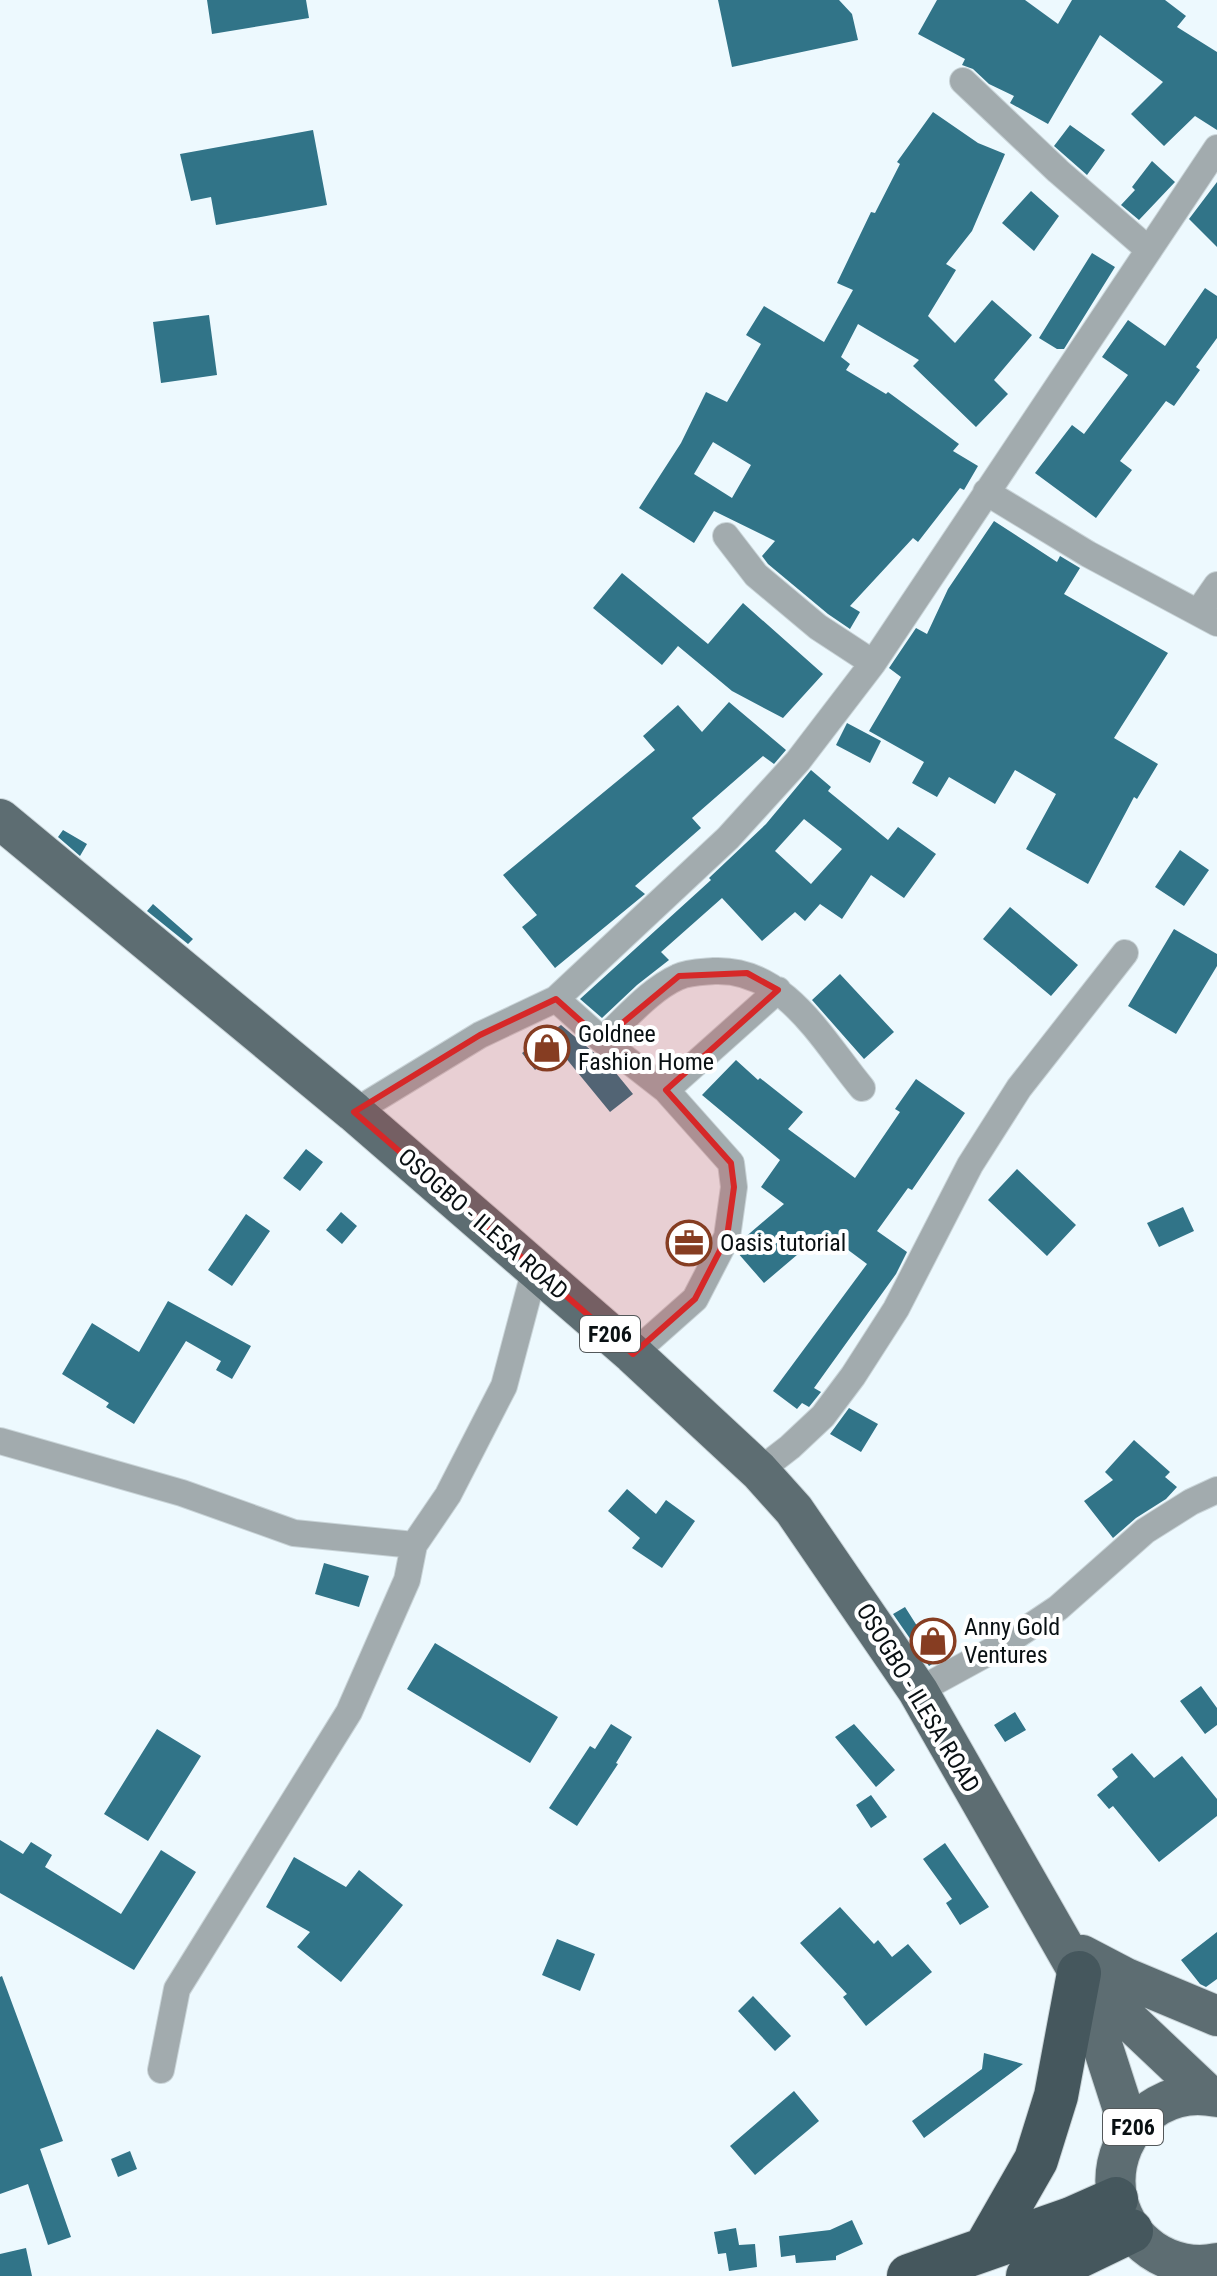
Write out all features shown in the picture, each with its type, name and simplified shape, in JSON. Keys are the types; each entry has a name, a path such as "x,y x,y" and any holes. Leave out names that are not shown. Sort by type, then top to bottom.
{"highway":[{"path":"985,2249 1036,2160 1056,2096 1070,1958"},
{"path":"909,2276 1071,2219 1124,2215"},
{"path":"1028,2276 1073,2259 1124,2215"}],"main road":[{"name":"OSOGBO - ILESA ROAD","path":"0,819 354,1112 633,1354 759,1471 794,1510 918,1691 1070,1958 1130,2131"},
{"name":"OSOGBO - ILESA ROAD","path":"1070,1958 1213,2096"},
{"path":"1070,1958 1217,2016"},
{"name":"F206","path":"1124,2215 1116,2163 1130,2131 1156,2107 1181,2098 1213,2096"},
{"path":"1124,2215 1143,2244 1174,2262 1215,2267"}],"street":[{"path":"963,81 1058,171 1149,250"},
{"path":"354,1112 480,1035 556,999 728,838 798,761 873,663 1217,148"},
{"path":"986,492 1088,554 1208,617 1217,585"},
{"path":"726,536 756,575 818,627 873,663"},
{"path":"759,1471 823,1416 853,1376 896,1309 970,1165 1019,1088 1125,953"},
{"path":"602,1040 679,976 728,970 747,973 778,990 807,1017 862,1088"},
{"path":"666,1090 778,990"},
{"path":"556,999 666,1090 731,1163 733,1204 727,1237 695,1299 633,1354"},
{"path":"161,2070 177,1989 349,1712 407,1580 414,1545 448,1495 504,1386 535,1269"},
{"path":"0,1441 182,1493 294,1533 414,1545"},
{"path":"918,1691 1004,1644 1058,1608 1145,1531 1191,1502 1217,1490"}],"highlighted area":[{"path":"747,973 778,990 666,1090 731,1163 734,1187 727,1237 695,1299 633,1354 354,1112 480,1035 556,999 602,1040 679,976"}],"building":[{"path":"207,0 306,0 309,18 212,34"},
{"path":"718,0 839,0 852,14 858,40 732,67"},
{"path":"937,0 1025,0 1058,24 1072,0 1165,0 1186,16 1177,27 1217,52 1217,130 1195,116 1164,146 1131,114 1163,82 1100,35 1048,124 1010,103 1014,96 989,84 973,69 962,65 965,59 918,34"},
{"path":"933,112 978,143 1005,154 972,231 946,264 956,270 928,316 955,343 992,300 1032,335 994,380 1008,394 976,427 913,366 919,360 858,324 841,357 850,364 846,370 886,394 888,392 959,444 953,451 978,466 964,490 960,488 918,542 913,538 850,606 860,612 850,629 768,564 762,556 775,541 714,511 694,543 639,508 681,443 706,392 727,402 761,344 746,335 764,306 824,342 853,290 837,283 871,212 875,213 900,164 897,162","holes":["713,442 751,465 732,498 694,474"]},
{"path":"1070,125 1105,150 1087,175 1054,146"},
{"path":"313,130 327,205 216,225 211,197 191,201 180,154"},
{"path":"1152,161 1175,182 1139,220 1121,205 1135,190 1132,187"},
{"path":"1217,182 1217,247 1189,219"},
{"path":"1031,191 1059,216 1034,251 1002,223"},
{"path":"1092,253 1115,267 1064,349 1057,349 1039,338"},
{"path":"1205,288 1217,296 1217,338 1196,367 1200,370 1174,406 1166,401 1120,461 1132,470 1096,518 1035,473 1072,425 1084,434 1128,375 1102,357 1128,320 1165,346"},
{"path":"209,315 217,375 161,383 153,322"},
{"path":"994,521 1057,562 1060,556 1080,568 1064,594 1168,653 1114,738 1158,764 1137,799 1134,797 1088,884 1026,849 1056,794 1015,770 995,804 949,777 937,797 912,783 924,762 869,731 901,677 889,668 916,628 927,634 948,589"},
{"path":"622,573 708,644 743,603 823,674 783,718 732,691 678,646 662,665 593,608"},
{"path":"729,702 786,750 774,764 763,756 692,818 701,828 635,886 645,894 555,968 522,927 537,915 503,875 655,750 643,736 678,705 702,732"},
{"path":"847,723 881,741 870,763 836,745"},
{"path":"811,770 831,787 828,791 888,840 898,827 936,854 904,898 871,875 842,919 820,904 805,921 795,912 762,941 722,898 661,952 669,960 602,1018 580,999 711,880 709,878 766,824","holes":["804,819 842,849 811,884 775,851"]},
{"path":"63,830 87,844 80,856 58,837"},
{"path":"1180,850 1209,870 1184,906 1155,887"},
{"path":"153,904 193,939 188,944 147,911"},
{"path":"1010,907 1078,965 1051,996 983,939"},
{"path":"1174,929 1217,954 1217,966 1176,1034 1128,1006"},
{"path":"840,974 894,1032 864,1059 812,1000"},
{"path":"561,1025 611,1067 633,1094 610,1112 560,1051 535,1070 522,1053"},
{"path":"736,1060 803,1112 788,1129 855,1178 900,1112 895,1109 916,1079 965,1113 912,1190 908,1188 877,1231 907,1252 896,1274 814,1388 821,1392 809,1407 802,1403 797,1409 773,1391 867,1264 824,1232 764,1283 737,1252 743,1239 784,1204 761,1187 780,1160 702,1095"},
{"path":"306,1149 323,1162 300,1191 283,1178"},
{"path":"1017,1169 1076,1225 1047,1256 988,1200"},
{"path":"1183,1207 1194,1231 1159,1247 1147,1223"},
{"path":"341,1212 357,1226 342,1244 326,1230"},
{"path":"246,1214 270,1231 232,1286 208,1270"},
{"path":"168,1301 251,1346 232,1379 216,1370 221,1361 186,1341 134,1424 106,1407 109,1403 62,1374 92,1323 139,1352"},
{"path":"849,1408 878,1424 861,1452 830,1434"},
{"path":"1134,1440 1170,1472 1165,1477 1177,1487 1166,1499 1136,1518 1113,1538 1084,1501 1113,1480 1105,1472"},
{"path":"627,1489 656,1514 666,1500 695,1521 662,1568 632,1548 640,1538 608,1511"},
{"path":"324,1563 369,1576 359,1607 315,1594"},
{"name":"Anny Gold Ventures","path":"905,1607 919,1629 931,1621 951,1652 929,1666 893,1614"},
{"path":"435,1643 558,1717 530,1763 407,1689"},
{"path":"1201,1686 1217,1708 1217,1725 1205,1734 1180,1701"},
{"path":"1015,1712 1026,1730 1005,1742 994,1725"},
{"path":"611,1724 632,1737 577,1826 549,1808 590,1746 595,1749"},
{"path":"854,1724 895,1770 876,1787 835,1737"},
{"path":"157,1729 201,1756 148,1841 104,1814"},
{"path":"1132,1753 1154,1778 1182,1756 1217,1799 1217,1816 1159,1862 1113,1806 1109,1809 1097,1795 1118,1777 1112,1769"},
{"path":"871,1795 887,1817 871,1828 856,1805"},
{"path":"0,1840 23,1854 31,1842 52,1855 45,1867 121,1914 161,1850 196,1872 134,1970 0,1893"},
{"path":"945,1843 989,1907 960,1925 946,1903 952,1899 923,1859"},
{"path":"294,1857 346,1887 359,1870 403,1905 341,1982 297,1947 310,1932 266,1907"},
{"path":"840,1907 874,1944 878,1940 892,1957 908,1944 932,1972 866,2026 843,1997 847,1994 800,1943"},
{"path":"1217,1932 1217,1979 1206,1987 1181,1960"},
{"path":"557,1939 595,1954 580,1991 542,1975"},
{"path":"2,1976 63,2141 40,2149 71,2237 48,2245 28,2184 0,2194"},
{"path":"753,1996 791,2036 775,2051 738,2011"},
{"path":"984,2053 1023,2064 924,2138 912,2121 982,2069"},
{"path":"794,2091 819,2121 755,2175 730,2146"},
{"path":"130,2151 137,2169 118,2177 111,2159"},
{"path":"852,2220 863,2244 836,2256 836,2260 796,2263 795,2255 781,2257 779,2236 830,2230"},
{"path":"736,2228 739,2245 755,2244 757,2267 729,2271 726,2253 718,2254 714,2232"},
{"path":"26,2248 32,2276 0,2276 0,2254"}],"place":[{"name":"Goldnee Fashion Home","path":"547,1048"},
{"name":"Oasis tutorial","path":"689,1243"},
{"name":"Anny Gold Ventures","path":"933,1641"}]}
